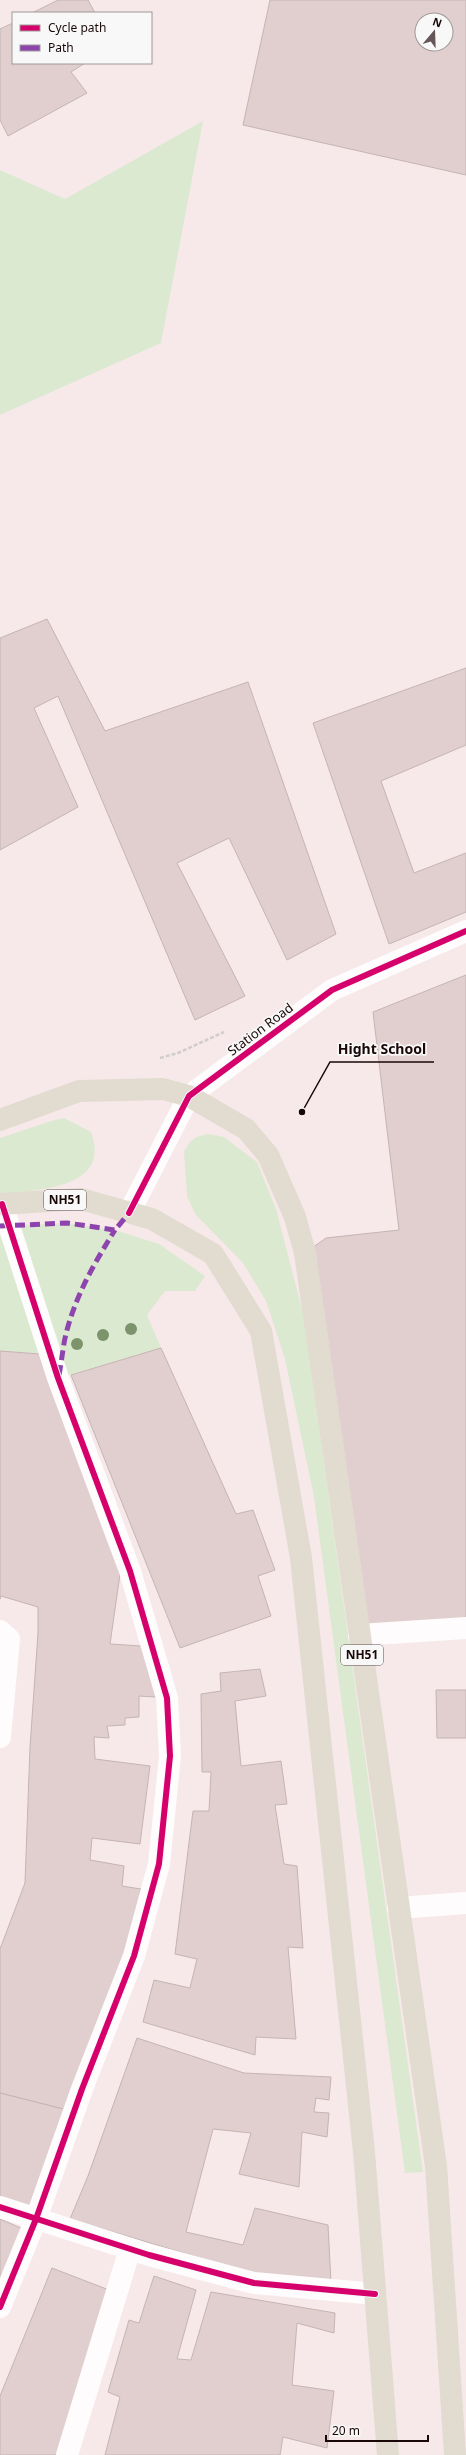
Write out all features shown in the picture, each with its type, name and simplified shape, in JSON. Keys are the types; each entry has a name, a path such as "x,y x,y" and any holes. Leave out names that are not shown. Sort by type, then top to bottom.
{"highway":[{"name":"NH51","path":"0,1120 79,1092 164,1089 189,1096 246,1129 268,1155 295,1217 305,1253 436,2166 458,2440"},
{"name":"NH51","path":"1,1204 81,1199 152,1219 213,1254 260,1331 301,1558 364,2152 388,2455"}],"street":[{"name":"Station Road","path":"129,1213 189,1096 332,990 466,931"},
{"path":"0,2307 36,2219 82,2089 134,1956 160,1864 170,1756 167,1698 130,1571 58,1378 1,1204"},
{"path":"359,1635 466,1628"},
{"path":"0,1631 9,1639 0,1736"},
{"path":"398,1908 466,1903"},
{"path":"0,2207 130,2249 254,2283 375,2294"},
{"path":"67,2455 130,2249"}],"path":[{"path":"156,1060 178,1053 228,1030"}],"green space":[{"path":"203,121 161,343 0,415 0,170 65,199"},
{"path":"64,1118 91,1132 95,1151 91,1165 81,1176 68,1183 33,1191 0,1194 0,1138"},
{"path":"208,1134 224,1137 257,1162 276,1209 303,1313 423,2172 405,2173 314,1497 285,1359 266,1301 243,1263 195,1214 187,1196 184,1151 190,1142 196,1137"},
{"path":"67,1223 115,1230 159,1244 205,1276 195,1291 165,1291 147,1315 161,1348 58,1378 50,1354 0,1351 0,1226"}],"building":[{"path":"58,0 88,0 94,12 34,12"},
{"path":"270,0 466,0 466,175 243,125"},
{"path":"12,23 12,64 83,64 71,72 87,93 8,136 0,120 0,29"},
{"path":"47,619 105,731 248,682 336,934 287,960 229,838 177,863 245,996 195,1020 58,696 34,708 78,807 0,850 0,638"},
{"path":"466,668 466,745 381,781 414,873 466,853 466,912 389,944 313,723"},
{"path":"466,975 466,1628 359,1635 305,1253 326,1238 399,1230 373,1012"},
{"path":"161,1348 236,1514 253,1510 275,1570 258,1576 271,1616 180,1648 71,1375"},
{"path":"0,1351 40,1354 120,1574 110,1644 141,1646 156,1697 139,1696 139,1717 125,1718 125,1725 107,1726 109,1738 94,1737 95,1759 150,1766 140,1844 92,1838 90,1860 124,1866 122,1886 141,1889 129,1950 67,2110 0,2093 0,1949 25,1883 30,1747 38,1633 38,1607 1,1596 0,1599"},
{"path":"260,1669 266,1696 235,1701 241,1766 281,1761 287,1804 275,1805 284,1864 297,1866 303,1948 288,1947 296,2039 256,2037 255,2055 143,2022 154,1980 190,1988 197,1959 175,1954 193,1811 209,1811 211,1772 202,1772 201,1694 221,1691 220,1673"},
{"path":"436,1690 466,1690 466,1738 437,1738"},
{"path":"137,2038 244,2073 331,2077 329,2100 316,2098 314,2112 329,2113 327,2137 302,2132 299,2187 239,2174 251,2133 213,2129 186,2232 243,2245 255,2208 328,2225 331,2283 264,2277 70,2219 88,2176"},
{"path":"0,2093 67,2110 31,2212 0,2202"},
{"path":"0,2219 23,2229 0,2285"},
{"path":"52,2268 109,2290 59,2455 0,2455 0,2396"},
{"path":"154,2276 196,2290 177,2359 191,2360 211,2292 335,2313 334,2333 297,2323 292,2385 334,2391 327,2448 283,2437 280,2455 105,2455 120,2397 108,2392 129,2320 139,2323"}],"marked path":[{"path":"0,1226 67,1223 115,1230 129,1213"},
{"path":"59,1375 66,1335 76,1303 94,1266 115,1230"}],"cycle path":[{"path":"129,1213 189,1096 332,990 466,931"},
{"path":"0,2307 36,2219 82,2089 134,1956 159,1864 170,1756 167,1698 130,1571 58,1378 2,1204"},
{"path":"0,2207 149,2255 254,2283 375,2294"}],"place":[{"name":"Hight School","path":"302,1112"}]}
